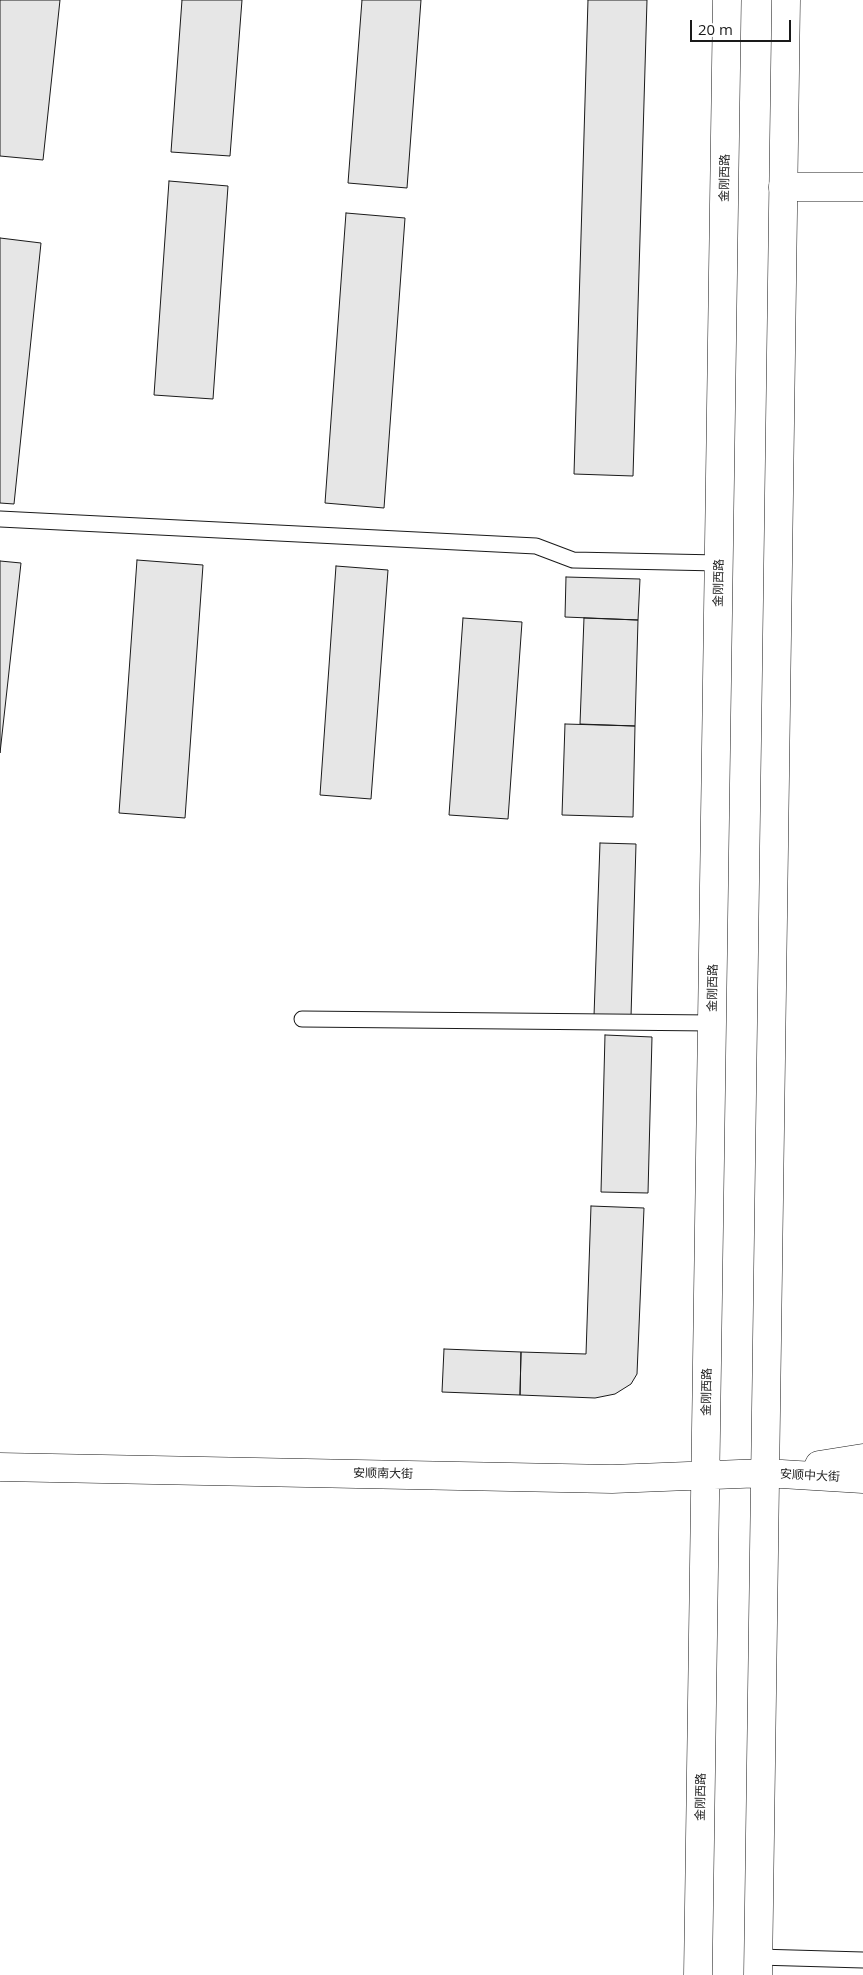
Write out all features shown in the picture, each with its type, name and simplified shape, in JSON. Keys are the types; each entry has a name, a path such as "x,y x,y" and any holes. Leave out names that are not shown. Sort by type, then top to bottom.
{"street":[{"name":"金刚西路","path":"698,1975 727,0"},
{"path":"758,1966 786,0"},
{"path":"783,187 863,187"},
{"name":"安顺中大街","path":"765,1473 863,1458"},
{"name":"安顺南大街","path":"0,1467 612,1479 765,1473"},
{"name":"安顺中大街","path":"765,1473 863,1479"}],"lane":[{"path":"0,520 536,546 574,560 719,563"},
{"path":"302,1019 712,1023"},
{"path":"758,1966 863,1960"}],"building":[{"path":"0,0 60,0 43,160 0,156"},
{"path":"182,0 242,0 230,156 171,152"},
{"path":"362,0 421,0 407,188 348,183"},
{"path":"588,0 647,0 633,476 574,474"},
{"path":"169,181 228,186 213,399 154,395"},
{"path":"346,213 405,218 384,508 325,503"},
{"path":"0,238 41,243 14,504 0,503"},
{"path":"137,560 203,565 185,818 119,813"},
{"path":"0,561 21,563 0,753"},
{"path":"336,566 388,570 371,799 320,795"},
{"path":"566,577 640,579 638,620 565,617"},
{"path":"463,618 522,622 508,819 449,815"},
{"path":"584,618 638,620 635,726 580,724"},
{"path":"565,724 635,726 633,817 562,815"},
{"path":"600,843 636,844 631,1017 594,1016"},
{"path":"605,1035 652,1037 648,1193 601,1192"},
{"path":"591,1206 644,1208 637,1374 631,1384 615,1394 595,1398 520,1395 521,1352 586,1354"},
{"path":"444,1349 521,1352 520,1395 442,1392"}]}
